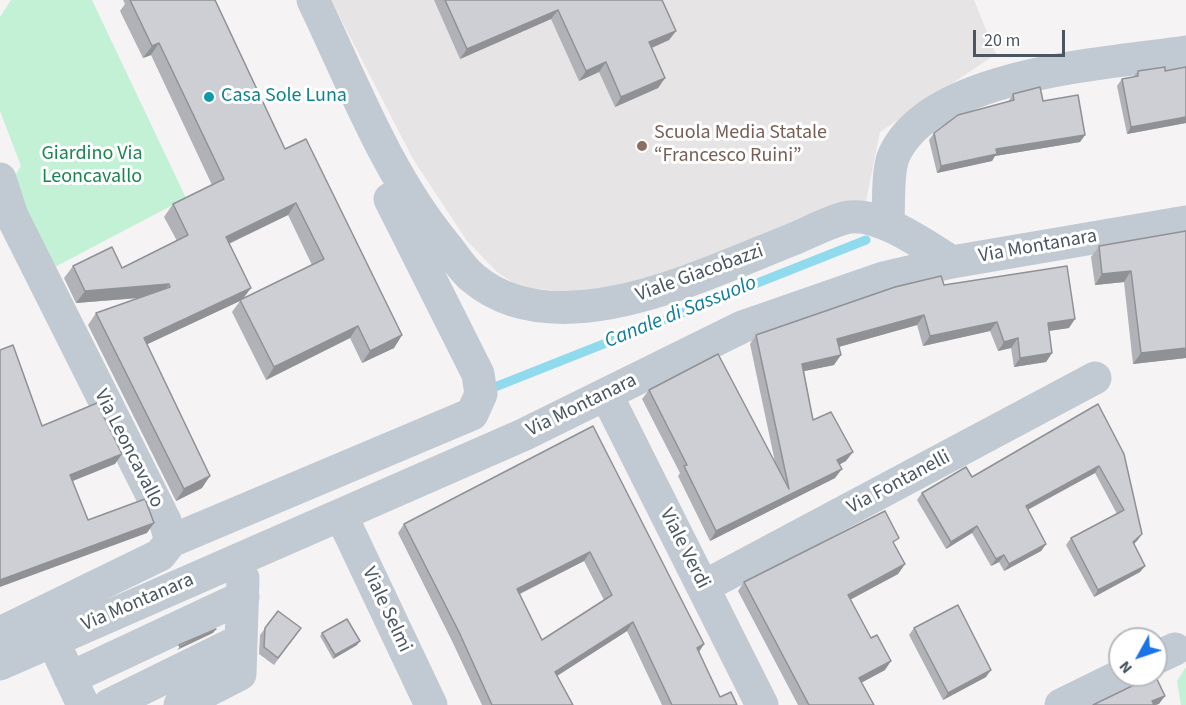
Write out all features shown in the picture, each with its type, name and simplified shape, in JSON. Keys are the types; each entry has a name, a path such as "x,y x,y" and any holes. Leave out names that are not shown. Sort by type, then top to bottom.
{"street":[{"name":"Viale Giacobazzi","path":"312,0 382,144 422,217 472,278 510,301 550,307 608,305 660,292 850,216 888,224 952,262"},
{"path":"888,224 893,157 907,134 931,112 1001,82 1186,52"},
{"path":"0,633 160,555 171,541 472,414 481,394 478,374 375,170 382,144"},
{"name":"Via Leoncavallo","path":"0,179 12,216 165,521 171,541"},
{"name":"Via Montanara","path":"0,664 524,435 742,327 883,278 952,262 1186,222"},
{"name":"Via Fontanelli","path":"703,587 1095,378"},
{"name":"Viale Verdi","path":"606,394 762,705"},
{"name":"Viale Selmi","path":"341,515 431,705"},
{"path":"180,705 240,674 244,557"},
{"path":"52,640 77,691 243,597"},
{"path":"109,705 241,640"},
{"path":"1061,705 1108,682"}],"shaded area":[{"name":"Scuola Media Statale “Francesco Ruini”","path":"331,0 974,0 996,54 880,132 866,201 668,273 604,291 559,291 519,287 497,272 467,241 413,159"}],"green space":[{"name":"Giardino Via Leoncavallo","path":"11,0 92,0 186,198 53,268 11,182 21,166 0,111 0,17"},
{"path":"1186,667 1186,705 1181,705 1177,681"}],"building":[{"path":"130,0 215,0 285,149 306,139 402,335 370,351 358,326 274,367 240,300 324,259 296,203 226,237 251,288 144,338 210,476 184,489 96,313 170,287 169,284 85,291 73,266 112,247 122,268 188,235 173,204 224,179 159,43 152,46"},
{"path":"445,0 662,0 676,31 649,42 665,78 621,97 606,62 586,71 558,10 467,49"},
{"path":"1165,67 1165,71 1186,67 1186,117 1131,127 1122,79 1138,76 1138,71"},
{"path":"1040,87 1043,101 1078,95 1085,135 996,149 997,154 941,166 934,133 958,115 1014,100 1013,94"},
{"path":"1186,231 1186,348 1141,353 1131,271 1102,274 1099,246"},
{"path":"1067,266 1075,319 1048,323 1052,353 1020,358 1018,338 1004,342 997,322 930,336 924,315 837,339 841,355 802,364 813,420 831,412 853,452 837,460 842,469 716,531 684,466 687,465 649,390 718,354 789,489 756,335 895,287 941,276 944,285"},
{"path":"13,345 42,426 97,403 122,454 70,475 88,520 145,499 154,523 0,580 0,350"},
{"path":"1098,404 1124,454 1142,534 1133,542 1145,566 1098,590 1071,538 1124,510 1099,466 1026,506 1046,544 1009,564 1004,555 996,559 977,526 951,542 922,493 966,467 972,477"},
{"path":"593,426 704,644 697,648 720,697 731,692 737,705 672,705 633,622 555,672 573,705 492,705 459,632 404,524","holes":["590,552 612,595 542,640 517,589"]},
{"path":"885,511 899,538 893,542 905,564 848,595 871,638 877,635 891,661 859,678 874,705 809,705 744,582"},
{"path":"958,605 991,670 948,693 914,628"},
{"path":"278,611 301,628 278,658 264,647 265,628"},
{"path":"347,619 360,641 335,655 322,633"},
{"path":"216,629 180,647 179,645"},
{"path":"1130,687 1161,687 1165,696 1152,701 1154,705 1093,705"}],"waterway":[{"name":"Canale di Sassuolo","path":"495,387 866,240"}],"place":[{"name":"Casa Sole Luna","path":"209,97"},
{"name":"Scuola Media Statale “Francesco Ruini”","path":"642,146"}]}
